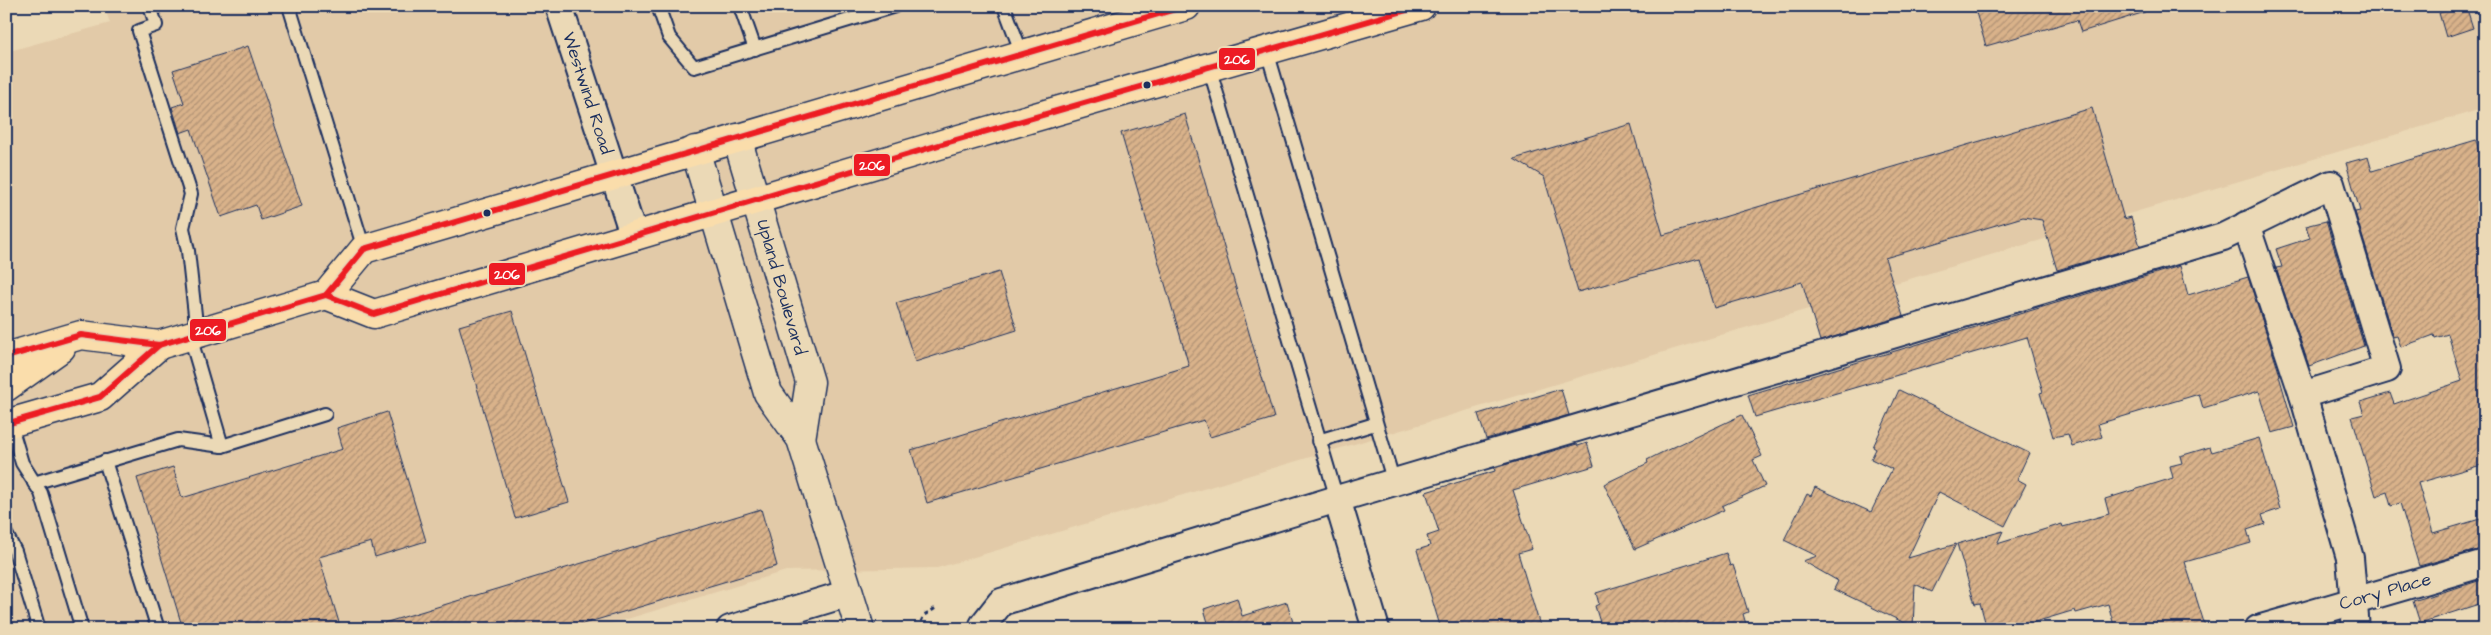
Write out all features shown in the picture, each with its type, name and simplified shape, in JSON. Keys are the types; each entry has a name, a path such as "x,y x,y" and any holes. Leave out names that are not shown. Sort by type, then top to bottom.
{"main road":[{"path":"8,351 81,334 158,345 194,335 326,295 364,249 1186,6"},
{"path":"326,295 374,314 756,200 1421,6"},
{"path":"6,386 81,334"},
{"path":"8,424 100,397 158,345"}],"street":[{"name":"Westwind Road","path":"559,6 634,237"},
{"name":"Upland Boulevard","path":"736,138 810,382 801,439"},
{"name":"Upland Boulevard","path":"695,150 768,393 801,439 860,629"},
{"path":"983,629 983,625 1001,602 1337,500 2213,240 2331,184 2387,368 2303,395"},
{"path":"2246,225 2303,395 2350,558 2352,601 2356,629"},
{"path":"1337,500 1376,629"},
{"name":"Cory Place","path":"2258,629 2485,563"},
{"path":"730,629 849,593"}],"lane":[{"path":"150,6 156,25 139,31 191,194 183,228 188,251 194,335 222,446"},
{"path":"289,6 364,249"},
{"path":"658,6 669,37 694,67 895,6"},
{"path":"740,6 755,49"},
{"path":"1004,6 1022,54"},
{"path":"1267,51 1375,424 1394,483"},
{"path":"1209,67 1337,500"},
{"path":"34,483 178,440 222,446 325,414"},
{"path":"8,424 22,463 41,493 82,629"},
{"path":"1318,441 1375,424"},
{"path":"105,462 158,629"},
{"path":"6,534 15,551 39,629"}],"path":[{"path":"918,629 924,615 936,608"}],"shaded area":[{"path":"104,6 2479,6 2485,29 2485,108 937,568 786,571 594,629 6,629 6,52 110,23"}],"building":[{"path":"1974,6 2144,6 2145,12 2081,32 2077,20 1986,46"},
{"path":"2466,6 2473,28 2446,37 2439,13"},
{"path":"248,46 302,206 261,220 256,205 221,217 191,129 180,133 172,107 184,103 173,70"},
{"path":"2092,108 2124,219 2131,217 2140,246 2057,270 2042,220 2023,217 1885,258 1903,316 1820,341 1802,282 1714,308 1699,258 1578,292 1544,177 1514,159 1631,124 1663,235"},
{"path":"1185,114 1274,418 1210,437 1204,420 927,503 911,450 1189,366 1121,133"},
{"path":"2476,140 2479,152 2485,150 2485,464 2418,483 2433,533 2480,519 2485,536 2485,548 2419,566 2400,503 2391,506 2387,492 2376,496 2352,417 2364,414 2360,402 2390,393 2394,404 2462,381 2448,334 2435,338 2434,335 2401,347 2397,336 2393,337 2355,212 2360,211 2346,163 2368,157 2372,171"},
{"path":"2326,221 2364,346 2309,366 2276,268 2282,267 2276,249 2310,238 2306,226"},
{"path":"2180,266 2188,295 2248,277 2280,375 2294,427 2272,433 2259,391 2203,408 2199,394 2098,424 2102,437 2072,446 2068,434 2053,437 2040,393 2043,392 2027,337 1755,417 1748,395"},
{"path":"999,272 1017,330 915,362 896,303"},
{"path":"512,311 569,502 515,518 459,326"},
{"path":"1561,389 1569,415 1486,439 1478,414"},
{"path":"1899,390 2029,453 2017,479 2026,484 2005,526 1939,492 1908,558 1956,544 1932,592 1915,584 1913,627 1834,589 1838,581 1803,561 1817,556 1784,540 1807,494 1811,496 1815,487 1871,512 1892,469 1871,459 1876,449 1873,447"},
{"path":"387,412 426,541 375,557 371,542 319,557 341,629 183,629 137,478 173,467 182,498 343,449 337,428"},
{"path":"1742,415 1762,456 1753,460 1765,486 1722,506 1724,510 1635,549 1604,484 1648,463 1647,460"},
{"path":"2259,438 2280,509 2262,515 2265,524 2247,530 2251,543 2185,562 2206,629 2115,629 2108,604 2076,613 2075,610 2032,623 2034,629 1987,629 1980,603 1975,604 1957,544 2003,531 1997,544 2062,524 2063,527 2109,514 2105,499 2173,478 2170,466 2182,463 2180,456 2210,447 2212,452"},
{"path":"1587,443 1594,466 1513,490 1532,549 1518,553 1541,629 1441,629 1417,550 1430,546 1427,536 1439,532 1426,492 1495,471 1494,468 1577,444 1578,446"},
{"path":"761,509 777,566 566,629 385,629 384,623"},
{"path":"1726,553 1730,566 1733,565 1748,612 1743,614 1746,624 1732,629 1602,629 1595,606 1599,604 1596,593"},
{"path":"2485,579 2485,602 2420,623 2413,601"},
{"path":"1237,598 1242,616 1287,602 1295,629 1210,629 1204,609"}],"transit line":[{"name":"206","path":"6,357 81,335 159,345 326,295 364,249 1185,6"},
{"name":"206","path":"326,295 374,314 949,142 1420,6"},
{"name":"206","path":"6,424 100,397 159,345"}]}
